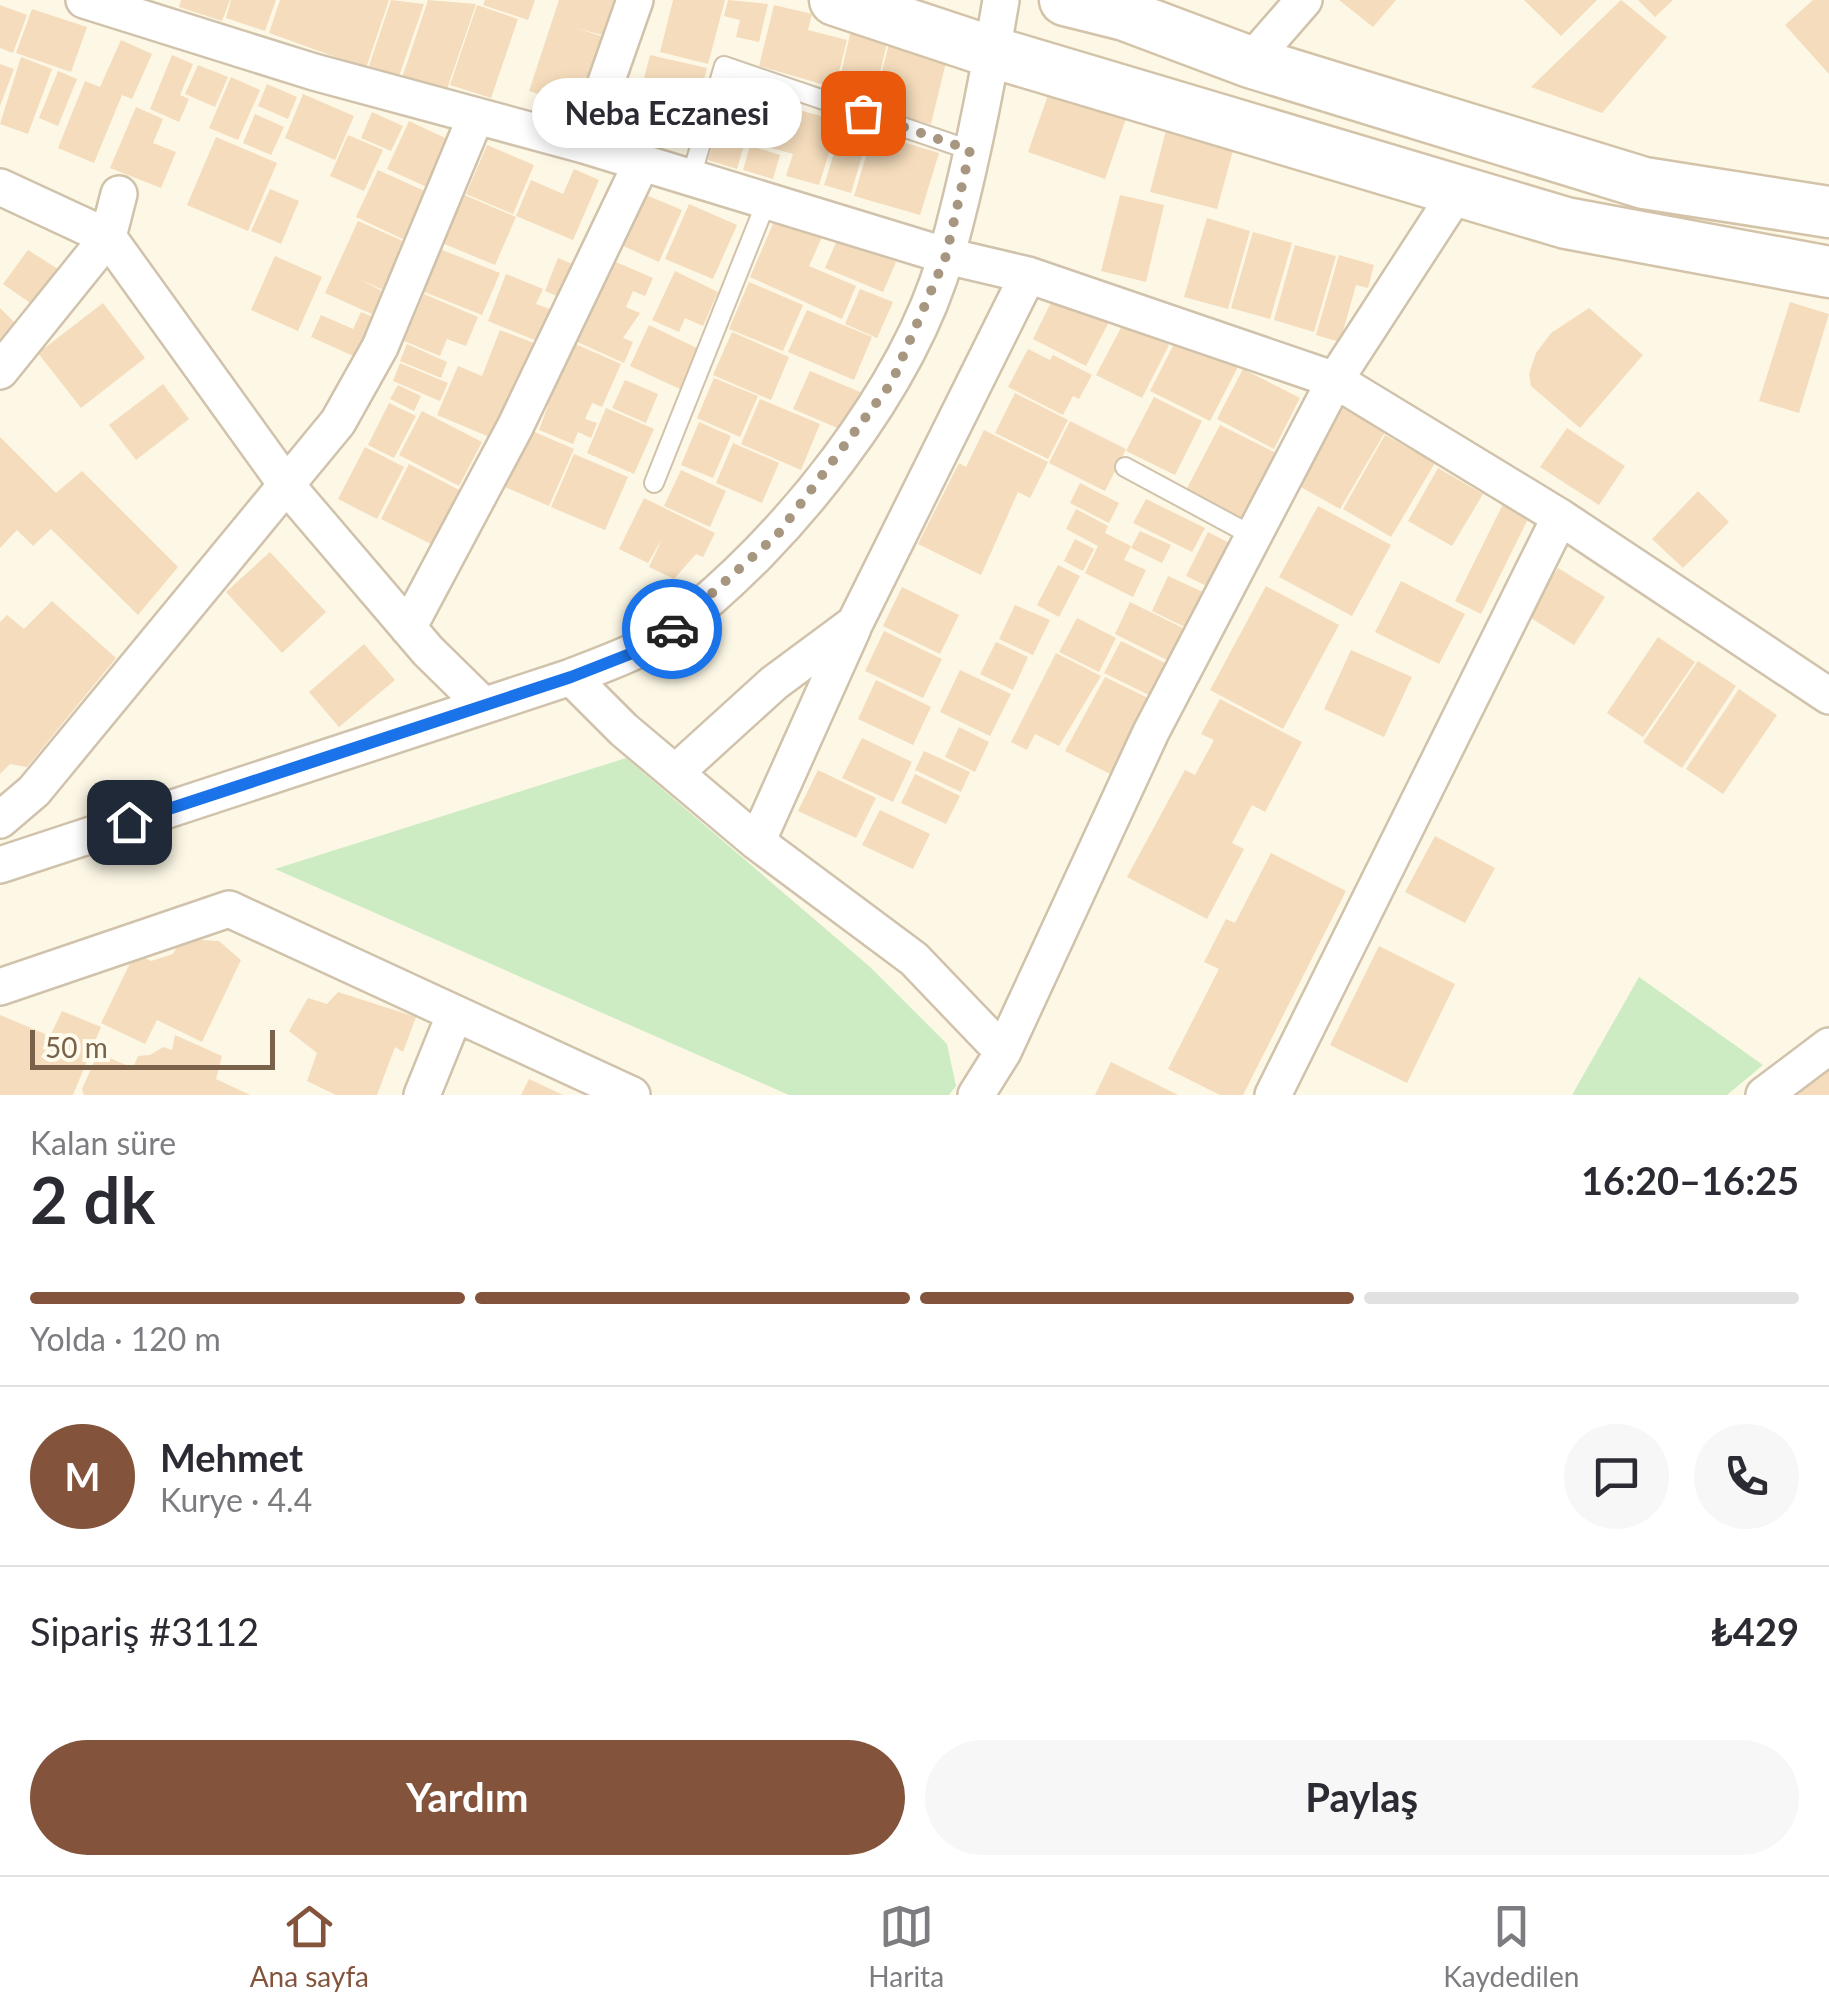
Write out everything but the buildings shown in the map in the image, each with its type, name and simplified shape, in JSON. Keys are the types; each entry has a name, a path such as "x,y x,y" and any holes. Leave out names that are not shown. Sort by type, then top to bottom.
{"main road":[{"path":"835,0 965,30 1566,224 1829,272"},
{"path":"1065,0 1125,7 1250,62 1644,183 1829,212"}],"street":[{"path":"84,0 314,72 584,145 946,256 1028,276 1335,380 1560,517 1829,696"},
{"path":"584,145 635,0"},
{"path":"0,865 571,677 630,654 673,629 778,534 892,382 946,256 970,150 965,30 1000,0"},
{"path":"1250,62 1304,0"},
{"path":"0,820 34,792 338,422 380,347 476,116"},
{"path":"408,628 516,427 642,162"},
{"path":"0,187 108,237 288,487 408,628 484,706"},
{"path":"976,1095 1003,1052 1151,732 1335,380 1459,189"},
{"path":"0,371 108,237 119,194"},
{"path":"757,842 855,623 1028,276"},
{"path":"1274,1095 1560,517"},
{"path":"675,773 774,683 855,623"},
{"path":"571,677 757,842 914,959 1003,1052"},
{"path":"0,987 229,909 632,1095"},
{"path":"422,1095 454,1016"},
{"path":"1764,1095 1829,1046"}],"lane":[{"path":"691,177 724,66 970,150"},
{"path":"654,483 767,200"},
{"path":"1124,467 1254,536"}],"green space":[{"path":"626,758 869,966 947,1044 956,1086 949,1095 789,1095 275,869"},
{"path":"1639,977 1763,1065 1727,1095 1572,1095"}],"way so far":[{"path":"672,629 778,534 892,382 946,256 970,150 863,113"}],"place":[{"name":"Neba Eczanesi","path":"863,113"}],"route":[{"path":"129,822 571,677 630,654 672,629"}]}
